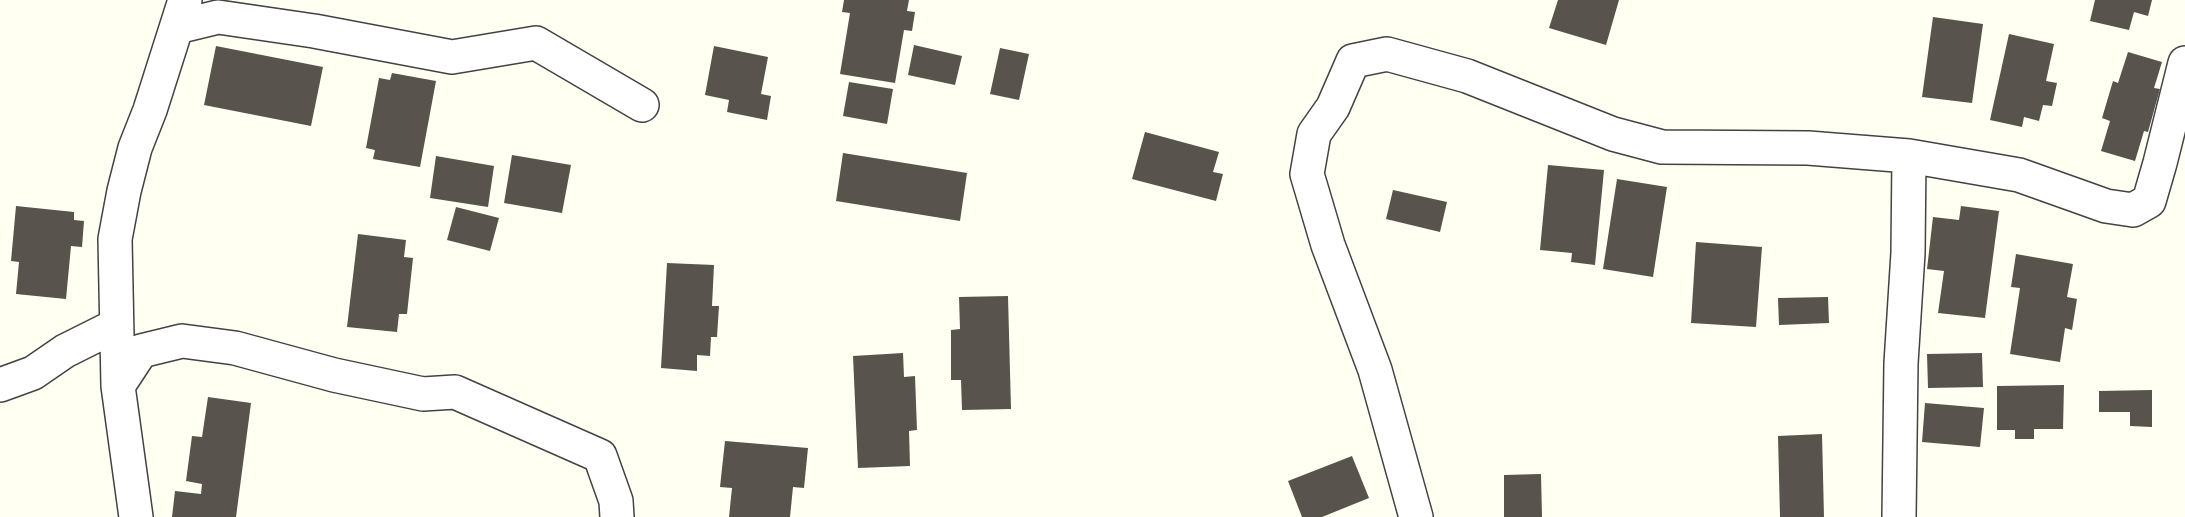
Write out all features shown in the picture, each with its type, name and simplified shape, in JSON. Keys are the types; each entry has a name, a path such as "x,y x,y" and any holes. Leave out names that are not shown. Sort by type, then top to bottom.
{"street":[{"path":"136,517 118,386 115,238 123,191 135,148 181,14 314,31 452,57 536,43 642,105"},
{"path":"1416,517 1375,370 1328,245 1307,174 1314,134 1332,107 1353,61 1387,54 1467,76 1613,134 1662,147 1808,148 1909,156 2019,175 2106,206 2133,210 2149,201 2185,63"},
{"path":"1899,517 1901,363 1908,253 1909,156"},
{"path":"0,385 33,373 65,351 115,326"},
{"path":"118,386 141,351 182,341 235,348 334,375 423,394 455,392 600,456 616,501 617,517"}],"building":[{"path":"844,0 909,0 907,11 915,12 912,31 904,30 895,83 840,74 850,13 842,12"},
{"path":"1558,0 1619,0 1606,45 1549,28"},
{"path":"2095,0 2152,0 2148,16 2134,12 2129,30 2090,21"},
{"path":"1933,17 1983,24 1972,103 1922,97"},
{"path":"2009,34 2054,44 2046,81 2057,83 2052,106 2043,105 2039,121 2024,117 2022,127 1990,120"},
{"path":"914,45 962,56 955,85 908,75"},
{"path":"216,46 323,67 311,126 204,105"},
{"path":"714,46 768,57 761,94 771,96 767,120 727,112 729,100 705,95"},
{"path":"1000,48 1029,54 1019,100 990,94"},
{"path":"2128,52 2162,62 2154,88 2160,89 2148,132 2144,131 2135,161 2101,151 2110,121 2102,118 2113,81 2118,83"},
{"path":"392,73 436,81 420,167 373,159 375,150 366,148 379,78 390,80"},
{"path":"849,82 893,89 887,124 843,116"},
{"path":"1145,132 1219,152 1213,172 1223,174 1216,201 1132,179"},
{"path":"843,153 967,173 960,221 836,201"},
{"path":"512,155 571,165 562,213 504,203"},
{"path":"436,156 494,166 488,207 430,198"},
{"path":"1548,165 1604,170 1595,265 1571,262 1572,253 1540,250"},
{"path":"1617,179 1667,187 1653,277 1603,269"},
{"path":"1393,190 1447,202 1440,232 1386,219"},
{"path":"16,206 74,212 74,220 84,221 82,247 71,246 66,299 16,294 19,262 11,261"},
{"path":"1961,206 1999,211 1985,318 1938,313 1944,271 1927,269 1933,217 1959,220"},
{"path":"456,207 499,218 490,251 447,240"},
{"path":"358,234 406,240 404,257 413,258 407,314 399,314 397,332 347,327"},
{"path":"1696,242 1762,247 1756,327 1691,323"},
{"path":"2016,254 2073,264 2067,297 2077,299 2072,330 2065,328 2060,362 2010,354 2020,288 2011,287"},
{"path":"667,263 714,265 712,306 719,306 717,337 711,337 710,356 697,355 697,371 661,368"},
{"path":"1008,296 1011,409 962,410 961,380 951,380 951,330 960,329 959,297"},
{"path":"1828,297 1829,323 1779,325 1778,298"},
{"path":"903,353 904,377 915,376 917,430 909,431 910,466 858,468 853,356"},
{"path":"1982,353 1983,387 1928,388 1927,354"},
{"path":"2064,385 2063,429 2034,429 2034,439 2015,439 2015,430 1997,430 1997,386"},
{"path":"2152,390 2152,427 2130,426 2130,412 2099,412 2099,391"},
{"path":"208,397 251,403 236,517 172,517 175,491 201,494 202,484 186,481 192,436 202,437"},
{"path":"1925,403 1984,408 1980,447 1922,442"},
{"path":"1822,434 1824,517 1780,517 1778,436"},
{"path":"725,441 808,448 804,488 793,487 790,517 729,517 732,488 720,487"},
{"path":"1352,456 1369,498 1322,517 1302,517 1288,481"},
{"path":"1541,474 1542,517 1504,517 1504,475"}]}
